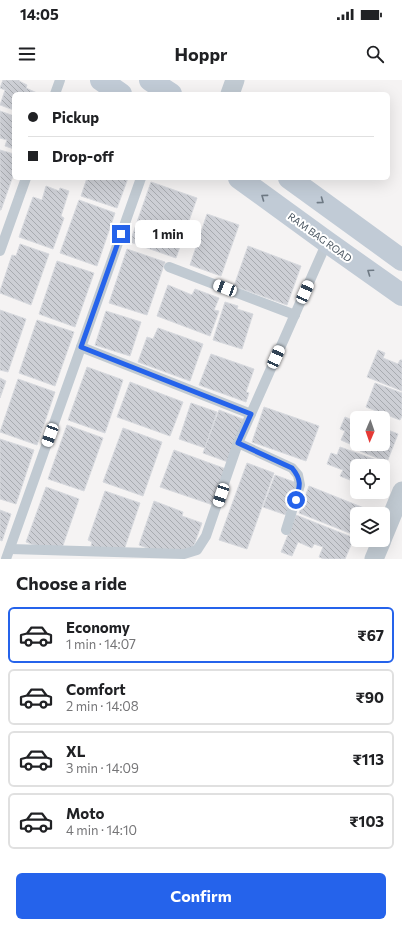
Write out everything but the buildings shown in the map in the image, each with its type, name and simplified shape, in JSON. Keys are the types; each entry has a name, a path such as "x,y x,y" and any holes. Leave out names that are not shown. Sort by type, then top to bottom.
{"street":[{"path":"101,80 118,92"},
{"path":"150,80 168,92"},
{"path":"231,92 235,80"},
{"name":"RAM BAG ROAD","path":"242,180 402,295"},
{"path":"292,180 402,260"},
{"path":"390,520 402,491"},
{"path":"374,559 379,547"}],"lane":[{"path":"56,92 60,80"},
{"path":"0,251 25,180"},
{"path":"140,180 8,554 184,554 197,550 206,536 238,443 327,242"},
{"path":"169,267 295,315"},
{"path":"81,347 251,414"},
{"path":"238,443 292,468 298,475 300,485 286,530"}],"route":[{"path":"121,234 81,347 251,414 238,443 292,468 298,475 300,485 296,500"}]}
